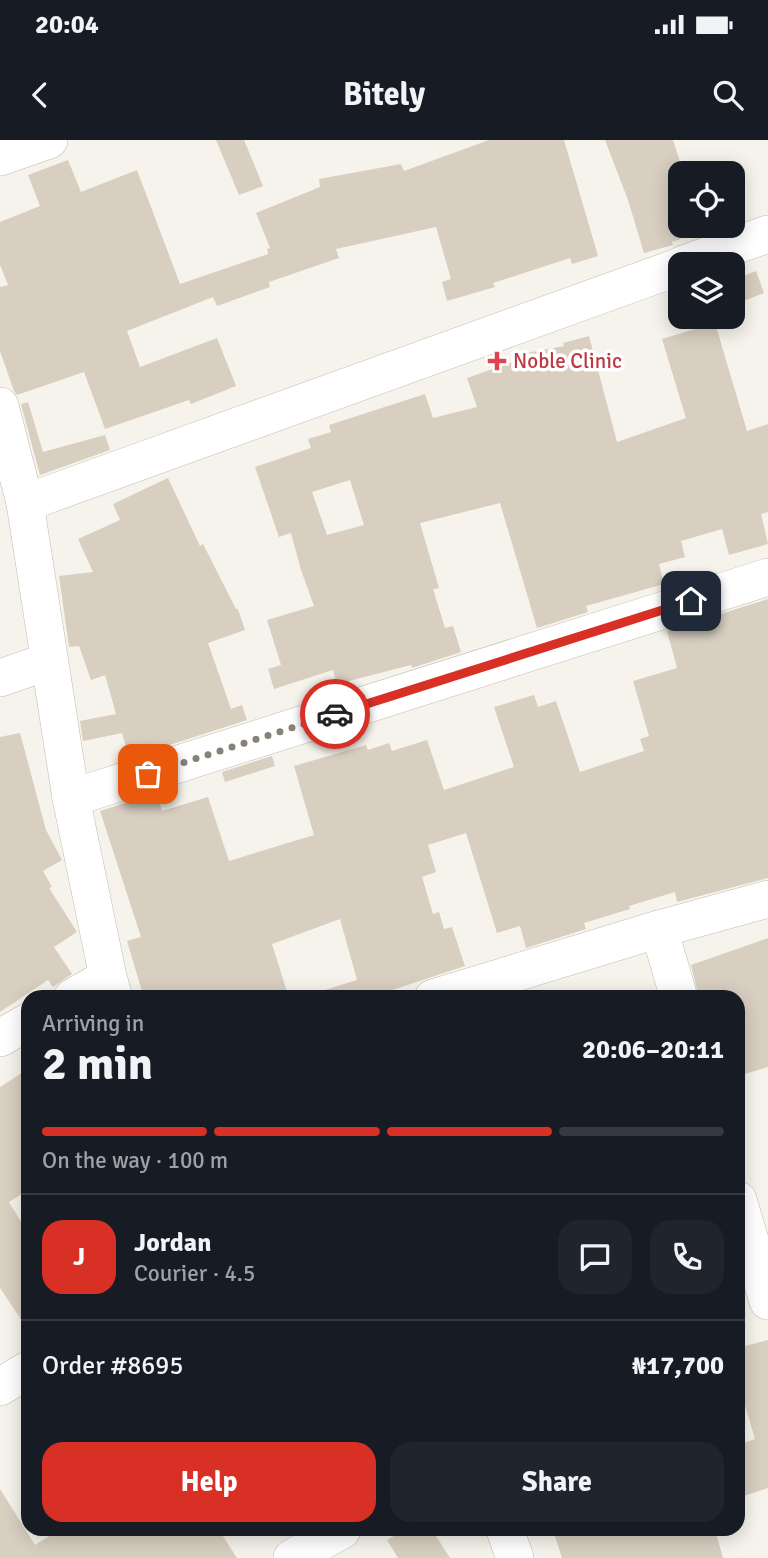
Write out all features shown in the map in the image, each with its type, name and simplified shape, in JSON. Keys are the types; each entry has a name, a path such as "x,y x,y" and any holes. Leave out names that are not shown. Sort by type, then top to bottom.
{"street":[{"path":"0,157 49,140"},
{"path":"719,252 768,234"},
{"path":"25,503 668,270"},
{"path":"0,406 25,503 71,798 111,987"},
{"path":"71,798 768,577"},
{"path":"0,678 49,661"},
{"path":"459,990 768,899"},
{"path":"659,929 677,990"},
{"path":"0,1038 21,1026"},
{"path":"745,1224 768,1301"},
{"path":"0,1387 21,1374"},
{"path":"292,1558 331,1536"},
{"path":"507,1536 515,1558"}],"building":[{"path":"216,140 244,140 263,186 239,195"},
{"path":"489,140 564,140 598,256 572,264 570,258 493,283 495,287 447,301 442,282 451,279 436,227 336,249 339,258 269,282 270,287 217,306 213,297 127,331 140,367 217,338 236,386 191,404 189,400 105,429 84,372 17,395 14,391 0,351 0,287 8,285 0,265 0,222 40,206 28,175 68,160 81,192 137,170 180,284 268,254 267,249 270,248 256,213 320,187 319,179 401,164 404,171"},
{"path":"605,140 673,140 680,161 668,161 668,238 681,239 672,242 673,245 644,253 628,200"},
{"path":"756,271 764,293 745,300 745,275"},
{"path":"695,329 717,329 747,431 768,424 768,512 761,514 768,544 729,555 722,529 681,541 685,557 659,564 664,584 586,606 588,612 537,628 500,503 420,523 439,588 433,589 445,628 453,626 461,652 412,668 411,665 337,684 333,670 274,689 268,669 281,665 267,620 314,606 291,533 279,537 255,467 311,448 308,439 331,432 329,425 425,394 433,418 477,407 467,378 527,357 527,353 564,346 563,343 589,336 617,442 686,418 662,339","holes":["350,480 364,525 327,535 312,492"]},
{"path":"28,402 43,452 105,435 110,450 40,475 21,404"},
{"path":"168,478 200,546 203,544 238,609 245,630 208,643 231,709 242,705 247,720 129,758 122,733 83,741 80,721 116,714 105,675 91,680 79,646 69,647 59,576 93,572 78,539 120,520 113,504"},
{"path":"768,599 768,878 677,902 675,892 584,923 586,929 526,948 520,926 497,933 466,833 428,845 436,872 422,877 433,914 439,912 444,929 452,927 465,966 392,990 325,990 357,980 340,919 272,944 286,990 142,990 127,941 141,937 100,811 157,793 162,811 208,797 229,861 314,835 294,766 366,745 368,750 389,743 392,751 427,740 444,790 514,767 494,707 534,695 538,707 556,701 580,772 644,751 640,739 649,736 633,681 677,668 667,631"},
{"path":"20,733 46,830 62,860 43,871 52,887 49,888 77,932 54,947 72,974 53,987 48,980 33,990 21,990 21,998 0,1012 0,737"},
{"path":"272,756 275,766 225,782 222,772"},
{"path":"768,938 768,1067 745,1074 745,990 697,990 691,965"},
{"path":"21,1074 21,1194 9,1202 21,1222 21,1320 0,1288 0,1087"},
{"path":"768,1340 768,1488 745,1496 745,1443 755,1439 745,1405 745,1346"},
{"path":"0,1489 21,1523 21,1536 29,1536 35,1545 49,1536 223,1536 237,1558 0,1558"},
{"path":"394,1536 436,1536 450,1558 398,1558 387,1540"},
{"path":"555,1536 717,1536 723,1558 562,1558"}],"way so far":[{"path":"148,774 335,714"}],"place":[{"name":"Noble Clinic","path":"497,361"}],"route":[{"path":"335,714 691,601"}]}
